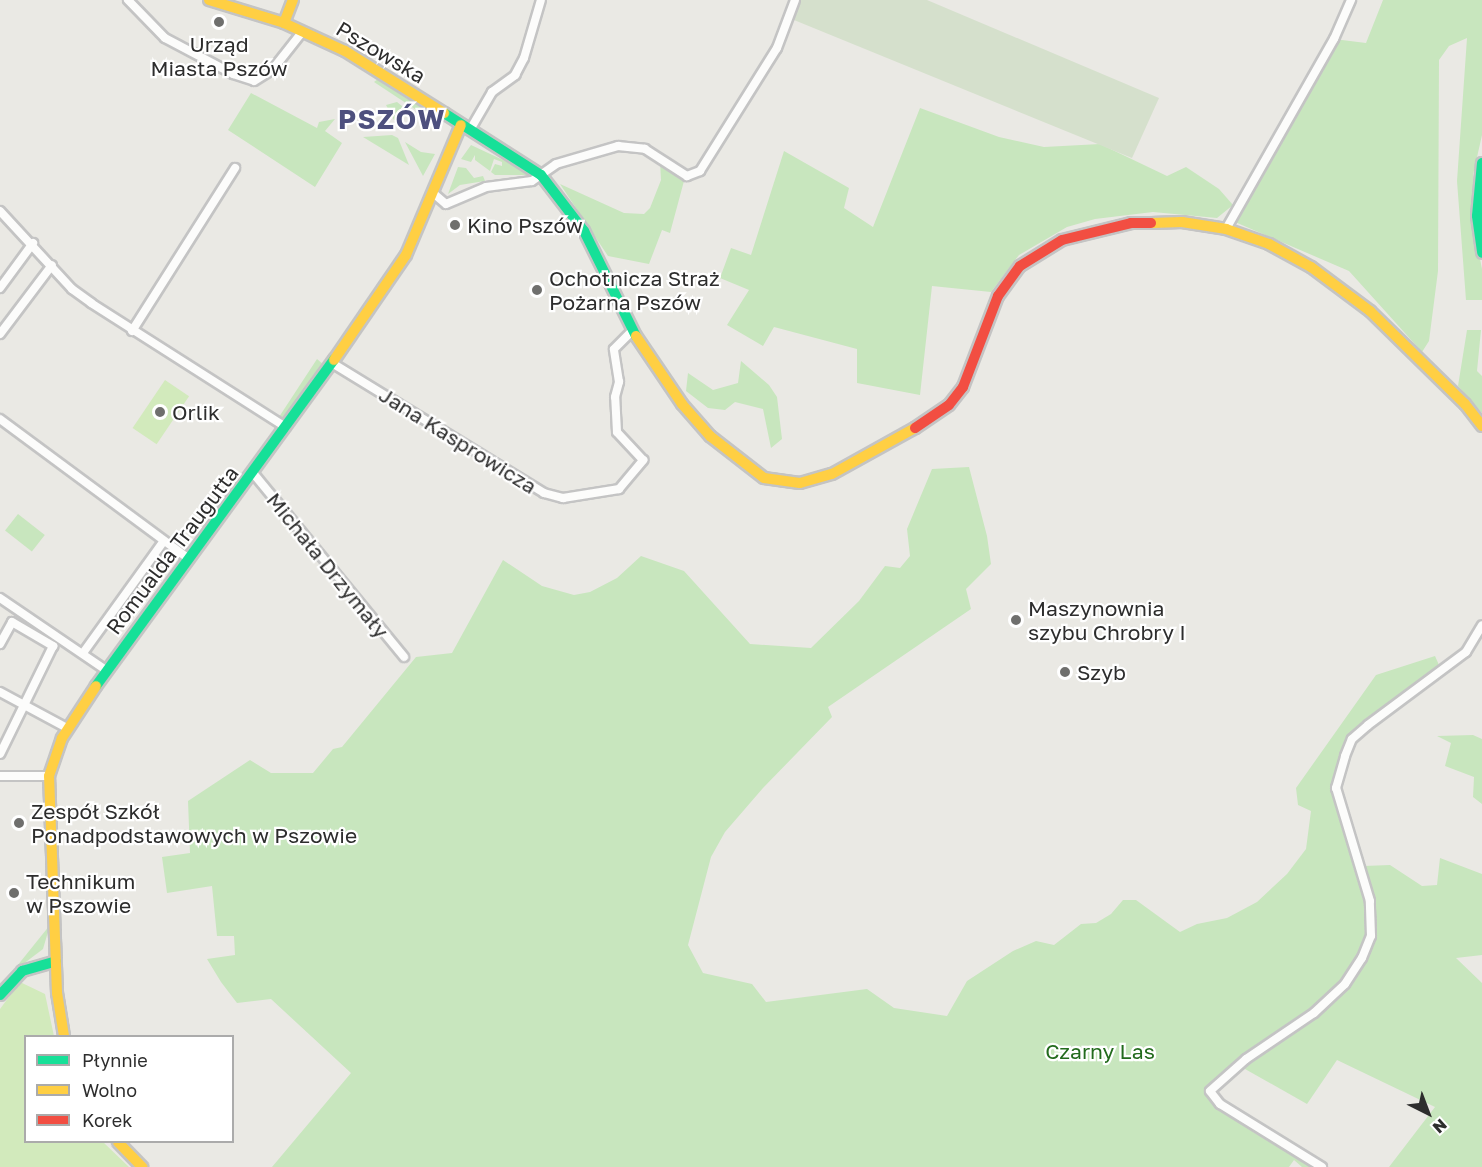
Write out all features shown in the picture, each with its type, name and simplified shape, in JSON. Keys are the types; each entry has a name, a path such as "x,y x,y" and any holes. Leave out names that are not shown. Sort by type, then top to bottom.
{"main road":[{"name":"Pszowska","path":"209,0 303,30 345,51 541,175"},
{"path":"284,23 293,0"},
{"name":"Romualda Traugutta","path":"64,1035 56,962 49,776 67,728 106,670 332,363 406,255 432,192 465,127"},
{"path":"1482,163 1480,226 1482,253"},
{"path":"541,175 584,231 632,332 682,404 710,436 764,478 800,483 854,463 949,405 968,377 1003,287 1038,252 1078,234 1131,223 1182,222 1226,229 1269,244 1334,281 1466,404 1482,426"},
{"path":"0,995 22,971 56,962"},
{"path":"119,1143 142,1167"}],"street":[{"path":"128,0 165,38 232,74 254,81 273,69 303,30"},
{"path":"465,127 492,92 515,75 524,58 541,0"},
{"path":"432,192 446,204 486,187 532,181 555,164 599,148 645,149 687,176 700,171 777,48 795,0"},
{"path":"1226,229 1334,39 1351,0"},
{"path":"132,331 235,168"},
{"path":"0,212 33,243 72,289 132,331 286,427"},
{"path":"0,288 33,243"},
{"path":"0,334 52,265"},
{"name":"Jana Kasprowicza","path":"332,363 542,492 563,498 619,489 643,460 617,432 615,397 619,382 614,348 632,332"},
{"path":"0,419 163,542 189,559"},
{"name":"Michała Drzymały","path":"253,473 404,657"},
{"name":"Romualda Traugutta","path":"83,653 163,542"},
{"path":"0,598 106,670"},
{"path":"0,644 12,622 53,646 0,754"},
{"path":"1322,1167 1220,1104 1210,1090 1246,1059 1314,1013 1345,984 1362,958 1371,936 1370,901 1336,788 1345,756 1352,739 1368,725 1466,652 1482,625"},
{"path":"0,692 67,728"},
{"path":"0,776 49,776"}],"green space":[{"path":"801,0 927,0 1159,98 1132,158 794,20"},
{"path":"1383,0 1482,0 1482,135 1473,175 1474,229 1482,269 1482,300 1466,300 1457,181 1467,38 1449,46 1439,60 1438,271 1429,341 1422,352 1349,271 1235,222 1274,143 1334,39 1366,43"},
{"path":"378,79 435,116 430,119 374,82"},
{"path":"251,93 317,128 319,122 335,119 325,131 342,143 315,187 228,130"},
{"path":"397,102 413,114 394,120 386,105"},
{"path":"920,108 999,137 1044,147 1100,144 1167,176 1186,167 1219,189 1233,205 1217,218 1153,212 1095,219 1067,227 1019,255 991,292 932,286 920,395 857,383 857,349 774,327 763,346 727,325 749,290 720,278 731,248 751,255 784,151 849,188 844,208 873,227"},
{"path":"392,135 398,138 409,165 363,137"},
{"path":"405,142 421,152 435,154 423,176"},
{"path":"471,145 514,165 527,175 495,175 491,172 495,164 502,166 502,162 494,159 490,171 475,160 475,155 471,162 461,159"},
{"path":"660,161 684,181 670,233 662,230 649,264 608,256 560,184 624,213 644,214 650,208 661,180"},
{"path":"458,167 466,168 474,178 483,176 485,181 460,185 448,194"},
{"path":"1467,330 1481,330 1477,371 1482,376 1482,413 1458,386"},
{"path":"317,359 324,365 285,419 279,417"},
{"path":"741,361 769,385 777,397 782,439 771,448 763,409 735,402 725,410 708,408 686,391 688,373 713,390 738,383"},
{"name":"Orlik","path":"165,380 189,396 157,444 133,428"},
{"name":"Czarny Las","path":"969,467 987,536 991,564 966,589 971,609 828,707 832,717 763,788 725,832 711,857 688,945 703,973 752,984 766,1002 867,989 894,1008 947,1016 967,981 1013,951 1036,941 1054,945 1081,924 1096,923 1111,914 1123,900 1136,900 1180,932 1197,924 1227,918 1257,902 1287,874 1306,849 1311,811 1298,805 1296,788 1376,675 1435,656 1439,665 1436,670 1345,742 1336,787 1369,901 1370,936 1347,980 1314,1013 1215,1083 1212,1097 1255,1127 1253,1132 1316,1167 1302,1167 1294,1160 1289,1167 272,1167 351,1073 271,999 237,1003 221,982 207,959 235,955 234,936 217,936 212,886 167,893 162,857 190,853 188,801 250,760 271,773 313,773 333,749 342,747 416,657 452,653 503,560 542,586 574,595 590,592 617,578 641,556 684,571 750,644 811,648 859,601 885,566 900,568 910,556 907,529 932,469"},
{"path":"18,514 45,535 32,551 5,531"},
{"path":"1473,735 1482,739 1482,804 1473,797 1474,777 1445,766 1451,743 1437,736"},
{"path":"1440,858 1482,874 1482,955 1456,958 1482,983 1482,1167 1389,1167 1435,1107 1337,1060 1307,1104 1245,1069 1238,1071 1313,1020 1355,979 1377,932 1364,866 1390,865 1422,886 1437,885"},
{"path":"50,925 43,949 14,971 17,966"},
{"path":"20,982 45,994 54,1035 24,1035 24,1143 104,1143 129,1167 0,1167 0,1009"}],"traffic: fast":[{"path":"444,113 541,175 584,231 636,336"},
{"path":"1482,163 1477,216 1482,253"},
{"path":"96,686 334,360"},
{"path":"0,995 22,971 56,961"}],"traffic: slow":[{"path":"209,0 284,23 345,51 444,113"},
{"path":"284,23 293,0"},
{"path":"334,360 406,255 461,125"},
{"path":"1151,223 1182,222 1226,229 1269,244 1311,267 1370,311 1465,404 1482,426"},
{"path":"636,336 682,404 710,436 764,478 800,483 832,474 915,428"},
{"path":"64,1035 57,993 49,776 62,738 96,686"},
{"path":"119,1143 142,1167"}],"traffic: jam":[{"path":"915,428 949,405 963,387 998,296 1020,266 1062,240 1131,223 1151,223"}],"place":[{"name":"Urząd Miasta Pszów","path":"219,22"},
{"name":"Kino Pszów","path":"455,225"},
{"name":"Ochotnicza Straż Pożarna Pszów","path":"537,290"},
{"name":"Orlik","path":"160,412"},
{"name":"Maszynownia szybu Chrobry I","path":"1016,620"},
{"name":"Szyb","path":"1065,672"},
{"name":"Zespół Szkół Ponadpodstawowych w Pszowie","path":"19,823"},
{"name":"Technikum w Pszowie","path":"14,893"}],"district":[{"name":"PSZÓW","path":"392,120"}]}
